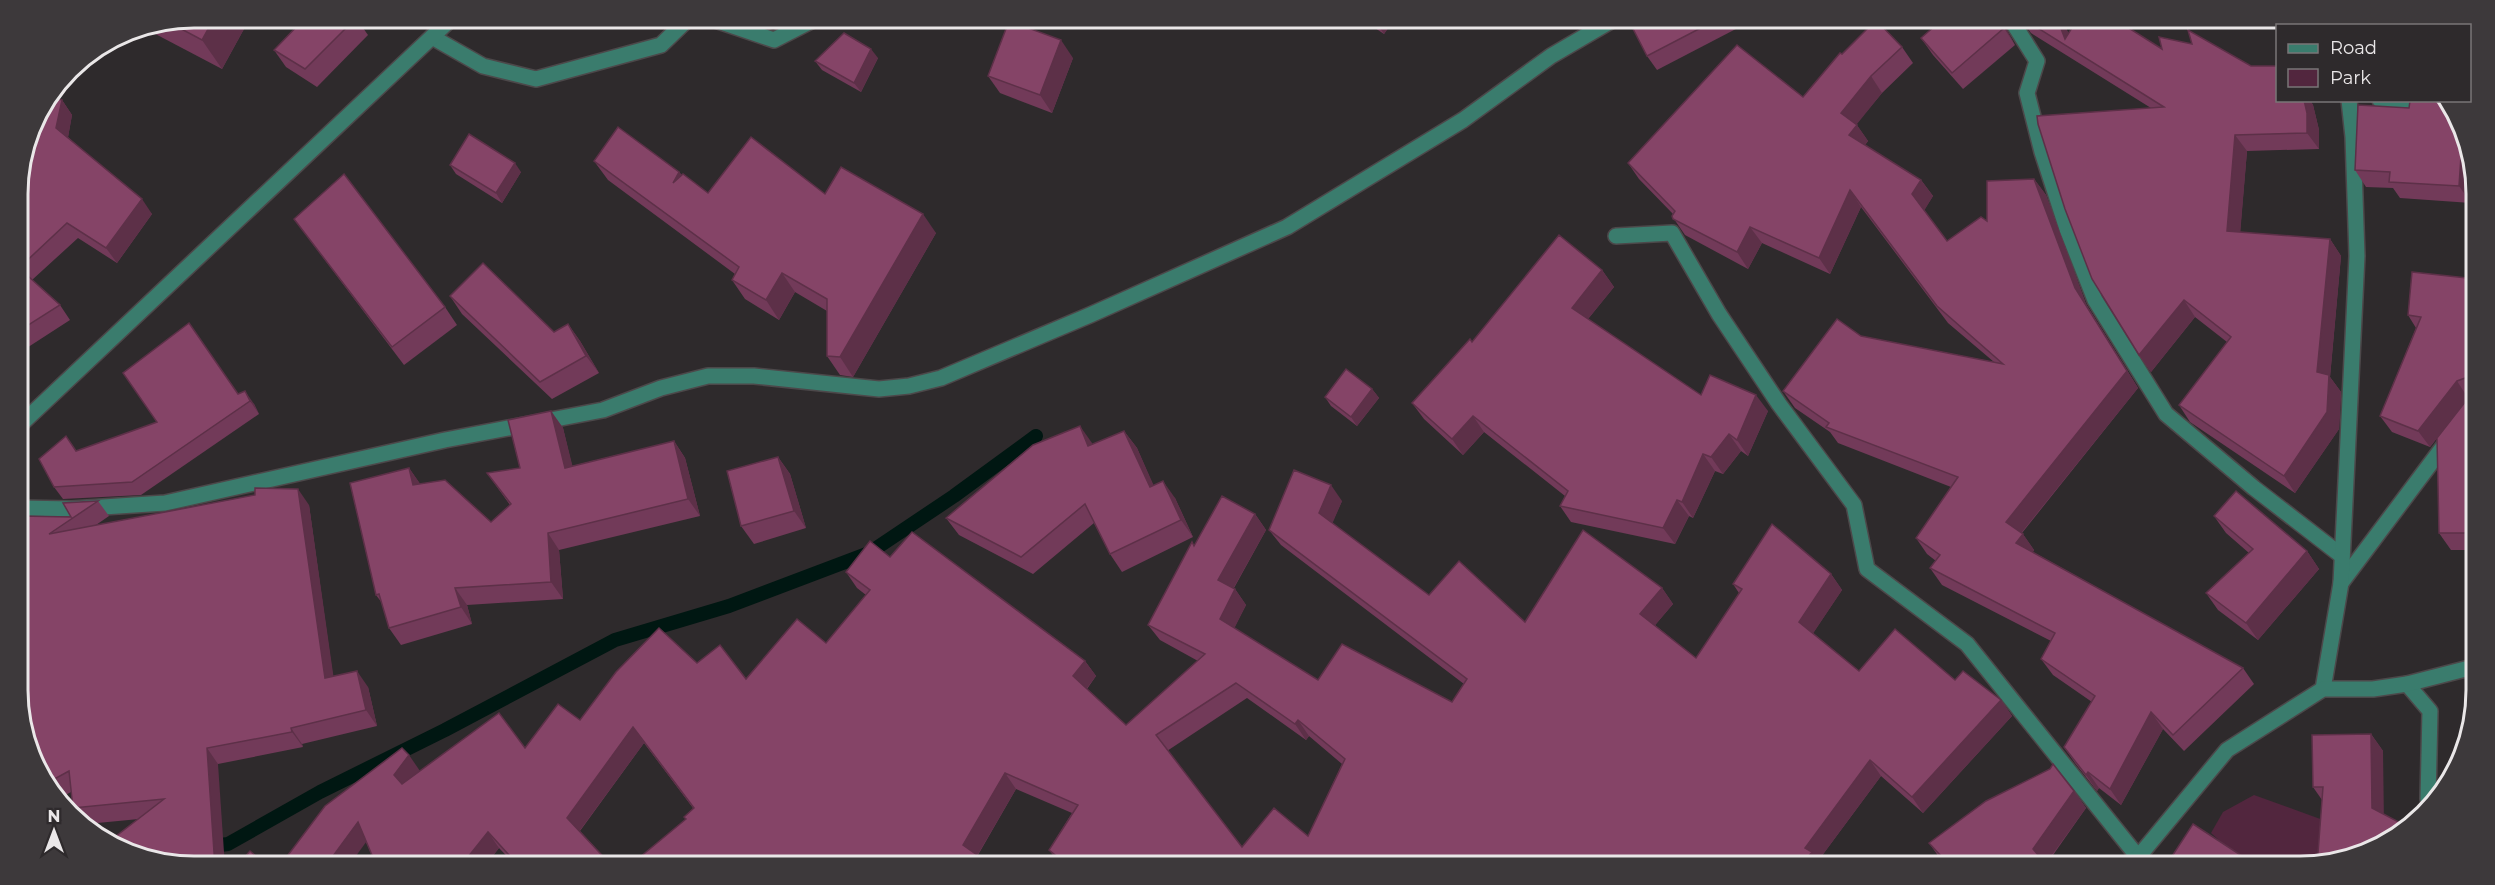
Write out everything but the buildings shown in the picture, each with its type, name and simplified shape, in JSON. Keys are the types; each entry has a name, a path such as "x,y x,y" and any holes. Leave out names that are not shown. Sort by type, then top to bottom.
{"street":[{"path":"29,417 442,28"},
{"path":"432,38 483,66 536,79 661,45 679,28"},
{"path":"739,28 774,40 797,28"},
{"path":"28,508 72,509 165,503 445,440 603,410 661,388 708,376 754,376 879,389 909,386 941,378 1090,315 1287,227 1463,120 1551,56 1599,28"},
{"path":"2016,28 2037,61 2027,93 2053,185 2095,300 2166,414 2254,488 2342,556"},
{"path":"2322,689 2341,583 2357,256 2353,137 2349,102"},
{"path":"2386,102 2402,107 2443,110"},
{"path":"1616,236 1672,233 1719,314 1779,404 1854,506 1866,569 1967,644 2129,856"},
{"path":"2341,583 2455,431"},
{"path":"2139,856 2227,750 2322,689 2373,689 2407,684 2466,669"},
{"path":"2407,684 2430,711 2428,796"}],"green space":[{"path":"2254,795 2334,824 2316,855 2236,856 2211,833 2223,812"}],"waterway":[{"path":"206,847 228,844 320,792 445,730 615,640 729,606 869,553 954,496 1036,436"}]}
